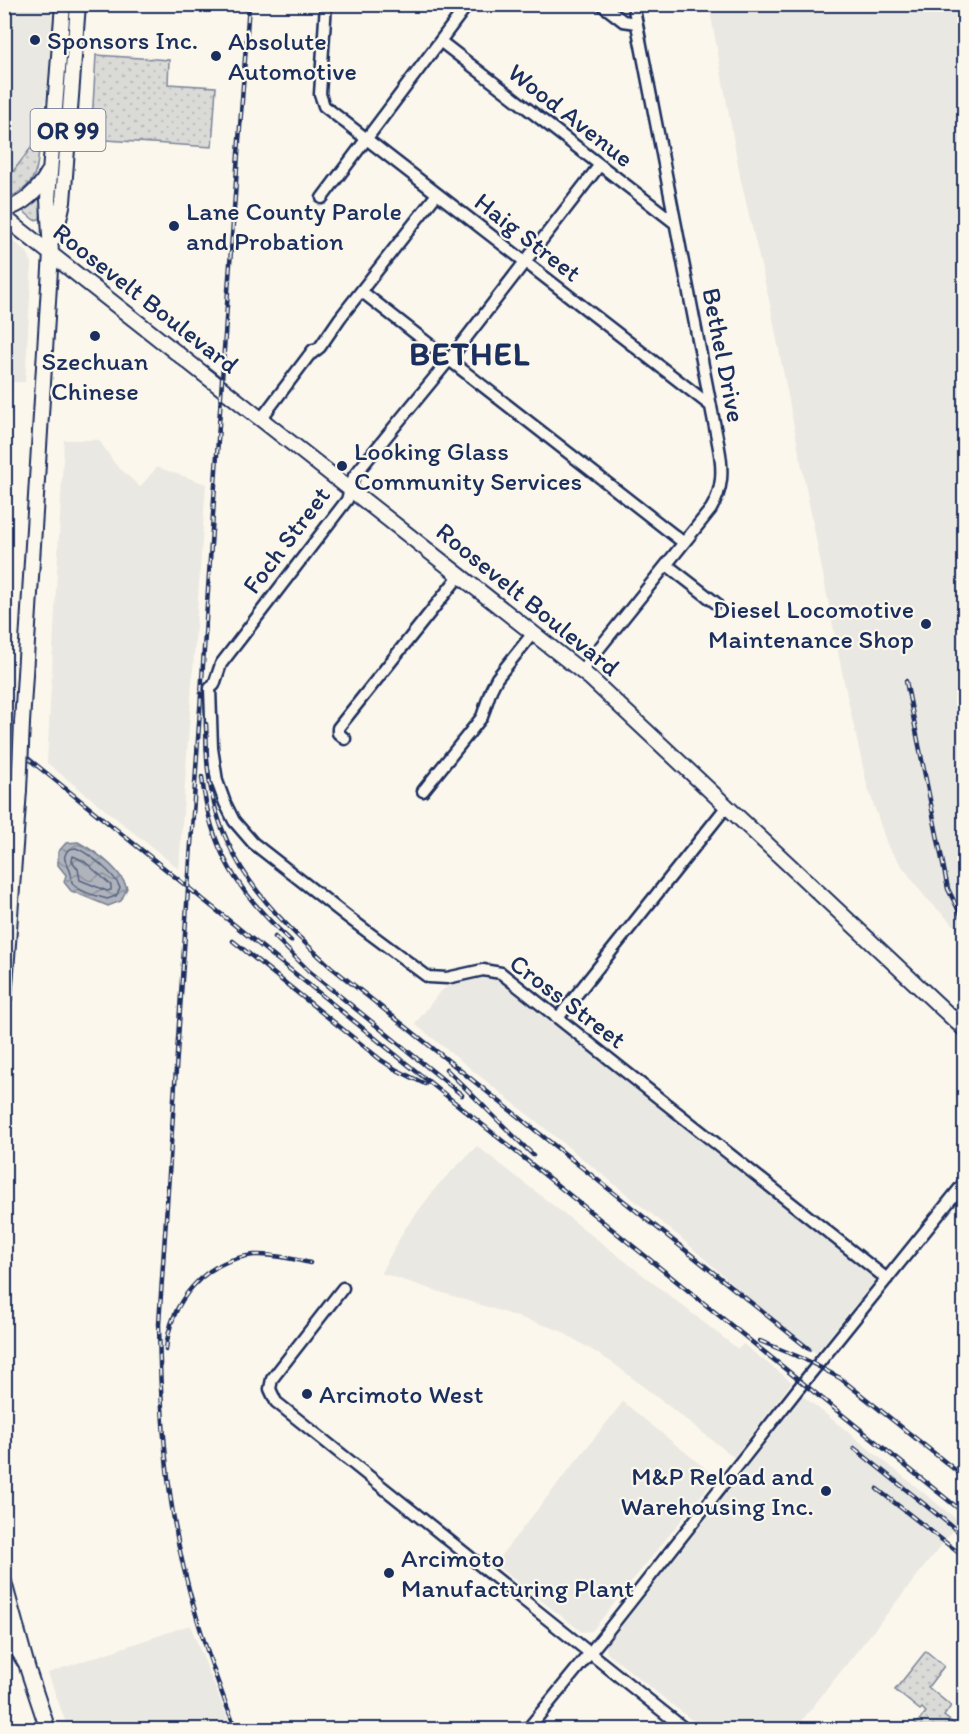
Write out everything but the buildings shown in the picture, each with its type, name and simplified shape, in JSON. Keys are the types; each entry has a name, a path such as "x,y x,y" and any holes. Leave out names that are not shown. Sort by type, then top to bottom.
{"main road":[{"name":"OR 99","path":"4,999 51,253 48,199 63,4"},
{"name":"OR 99","path":"51,253 63,202 78,4"},
{"path":"4,210 14,208 35,192 42,184 51,165"},
{"name":"Roosevelt Boulevard","path":"4,217 581,671 964,1029"},
{"path":"4,1582 27,1670 48,1730"}],"street":[{"name":"Haig Street","path":"326,4 321,101 326,109 711,406"},
{"path":"322,198 468,4"},
{"path":"601,4 622,21 636,23"},
{"name":"Bethel Drive","path":"581,671 711,509 721,484 722,462 633,4"},
{"name":"Wood Avenue","path":"440,41 675,224"},
{"name":"Foch Street","path":"210,688 221,664 347,500 354,476 448,360 599,166"},
{"path":"261,419 311,354 317,342 340,318 437,195"},
{"path":"361,291 684,543"},
{"path":"667,565 716,603"},
{"path":"345,739 338,733 338,728 460,575"},
{"path":"423,791 482,717 494,683 533,633"},
{"name":"Cross Street","path":"210,688 212,748 217,781 234,821 253,843 428,977 447,978 483,970 501,973 887,1280"},
{"path":"558,1018 727,807"},
{"path":"527,1730 964,1183"},
{"path":"343,1288 272,1379 270,1389 276,1402 686,1730"},
{"path":"4,1615 13,1646 27,1670"}],"shaded area":[{"path":"5,5 54,5 48,84 40,136 5,182"},
{"path":"709,5 964,5 964,935 925,897 888,847 867,785 844,682 770,304 741,181"},
{"path":"96,55 169,60 168,84 216,87 212,147 91,139"},
{"path":"40,136 37,166 32,179 16,194 5,196 5,182"},
{"path":"42,193 40,219 34,220 23,211 23,207"},
{"path":"5,234 27,252 32,263 25,382 12,382 5,504"},
{"path":"64,440 99,440 115,464 140,487 157,467 206,484 179,869 47,763"},
{"path":"471,977 493,978 502,984 874,1274 876,1279 816,1353 762,1310 680,1237 415,1024 445,988"},
{"path":"477,1146 738,1349 743,1344 792,1382 734,1457 613,1363 559,1330 381,1273 404,1230 438,1185"},
{"path":"803,1396 960,1522 795,1729 703,1729 607,1653 606,1646"},
{"path":"623,1402 716,1477 592,1631 582,1632 494,1564"},
{"path":"190,1625 232,1729 68,1729 48,1673"},
{"path":"926,1651 944,1666 928,1687 951,1706 944,1716 961,1729 912,1729 926,1712 922,1708 920,1710 895,1690"}],"water":[{"path":"78,842 113,867 127,888 121,901 108,906 71,891 64,882 66,875 58,865 58,852 66,843"}],"railway":[{"path":"236,1730 199,1626 179,1547 170,1496 165,1447 159,1324 249,4"},
{"path":"906,681 948,889 964,921"},
{"path":"206,724 208,770 214,802 223,830 250,880 287,925 331,967 809,1349"},
{"path":"4,739 964,1513"},
{"path":"202,777 212,827 230,868 256,905 291,941"},
{"path":"275,937 309,971 462,1095"},
{"path":"233,941 381,1060 425,1084"},
{"path":"446,1069 533,1155"},
{"path":"166,1350 174,1316 182,1300 193,1286 220,1265 254,1255 268,1255 310,1263"},
{"path":"760,1341 804,1359 840,1378 964,1477"},
{"path":"854,1448 964,1536"},
{"path":"877,1489 964,1557"}],"place":[{"name":"Sponsors Inc.","path":"35,40"},
{"name":"Absolute Automotive","path":"216,56"},
{"name":"Lane County Parole and Probation","path":"174,226"},
{"name":"Szechuan Chinese","path":"95,336"},
{"name":"Looking Glass Community Services","path":"342,466"},
{"name":"Diesel Locomotive Maintenance Shop","path":"926,624"},
{"name":"Arcimoto West","path":"307,1394"},
{"name":"M&P Reload and Warehousing Inc.","path":"826,1491"},
{"name":"Arcimoto Manufacturing Plant","path":"389,1573"}],"district":[{"name":"BETHEL","path":"470,354"}]}
